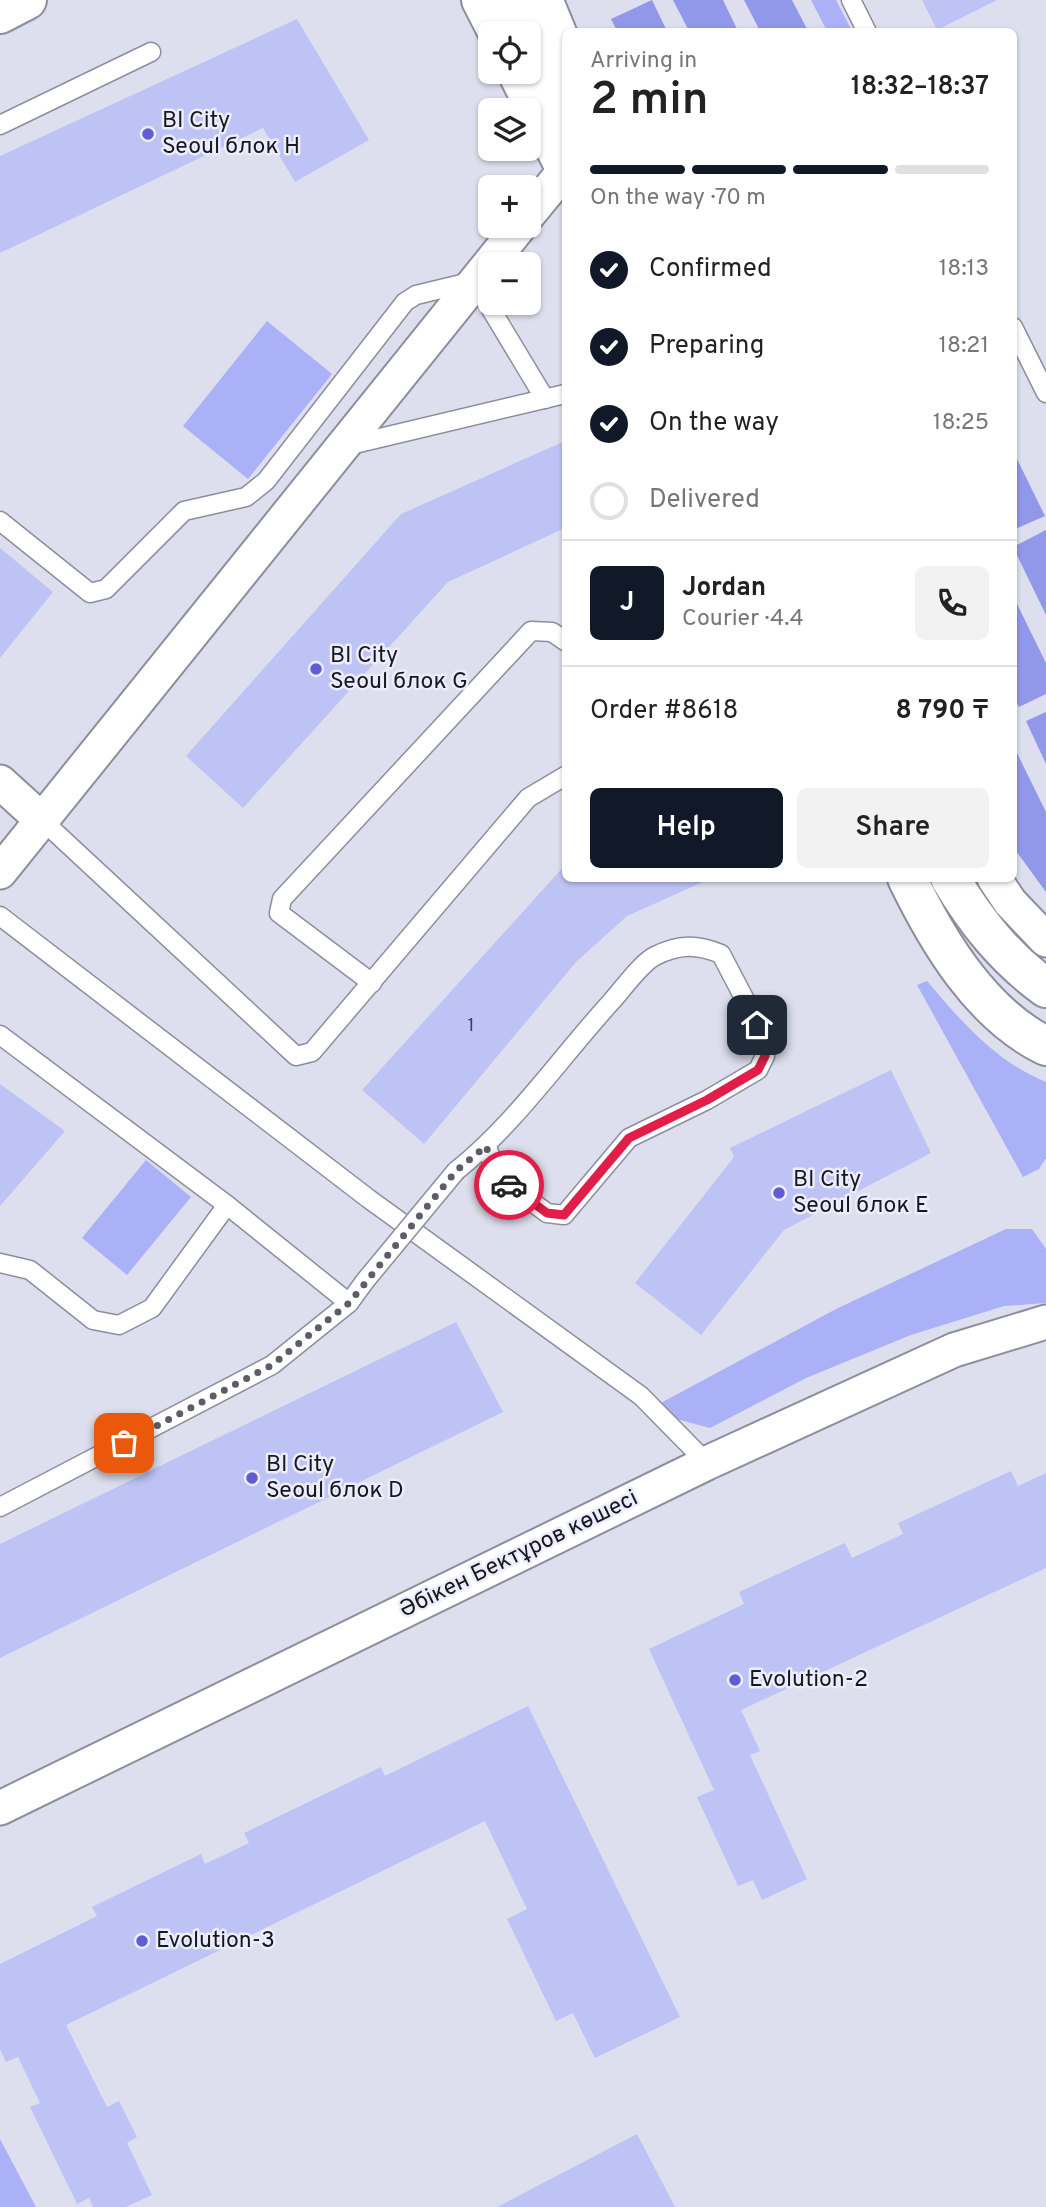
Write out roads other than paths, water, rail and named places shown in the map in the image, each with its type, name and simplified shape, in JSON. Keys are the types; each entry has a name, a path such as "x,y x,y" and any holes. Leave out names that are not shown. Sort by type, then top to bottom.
{"street":[{"path":"0,14 27,0"},
{"path":"481,0 492,21"},
{"path":"518,0 562,95"},
{"path":"546,0 562,39"},
{"path":"523,84 562,163"},
{"path":"541,199 562,173"},
{"path":"0,872 510,238"},
{"path":"0,782 43,821"},
{"path":"909,882 945,948 981,995 1028,1037 1046,1046"},
{"path":"953,882 992,939 1015,964 1046,988"},
{"path":"997,882 1010,902 1046,940"},
{"name":"Әбікен Бектұров көшесі","path":"0,1808 707,1463 954,1350 1046,1322"}],"lane":[{"path":"851,0 865,28"},
{"path":"0,125 151,52"},
{"path":"0,522 90,593 106,589 184,511 246,497 266,481 405,302 416,295 474,281 545,399"},
{"path":"1017,335 1046,393"},
{"path":"343,446 562,395"},
{"path":"372,983 279,913 282,899 531,631 552,632 562,639"},
{"path":"43,821 296,1056 312,1052 528,798 562,778"},
{"path":"0,916 369,1199 641,1396 707,1463"},
{"path":"0,1507 272,1365 349,1303 456,1171 486,1146 566,1051 652,957 682,945 703,946 721,954 766,1040 765,1056 758,1070 707,1100 629,1138 564,1215 547,1213 496,1175 486,1146"},
{"path":"0,1035 227,1205 349,1303"},
{"path":"0,1263 30,1270 93,1320 119,1325 152,1308 227,1205"}],"place":[{"name":"BI City Seoul блок H","path":"148,134"},
{"name":"BI City Seoul блок G","path":"316,669"},
{"name":"BI City Seoul блок E","path":"779,1193"},
{"name":"BI City Seoul блок D","path":"252,1478"},
{"name":"Evolution-2","path":"735,1680"},
{"name":"Evolution-3","path":"142,1941"}]}
